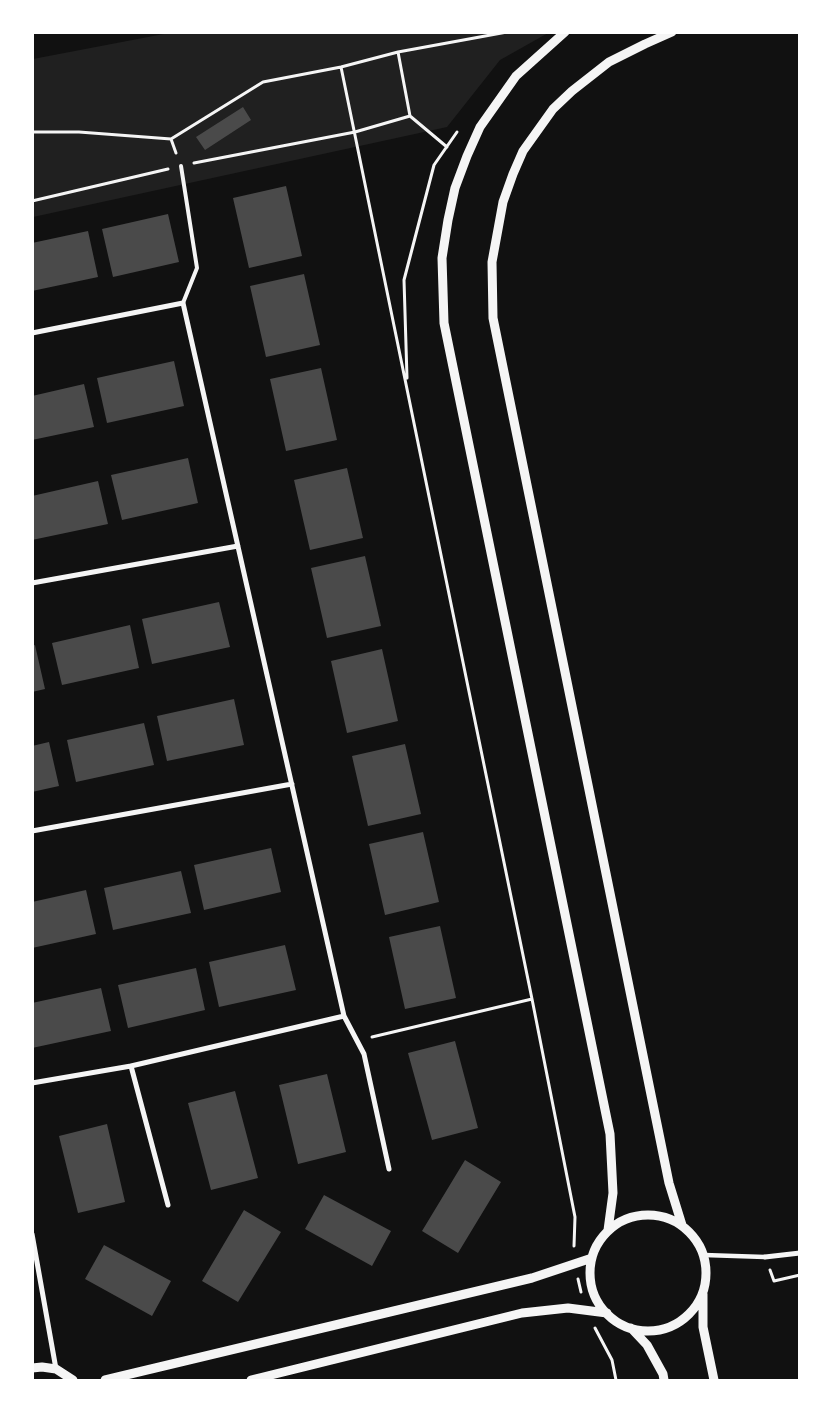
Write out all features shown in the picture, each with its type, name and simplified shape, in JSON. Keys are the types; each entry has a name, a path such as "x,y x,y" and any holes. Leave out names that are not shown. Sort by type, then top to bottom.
{"street":[{"path":"565,32 516,76 480,127 467,156 455,188 442,258 444,324 610,1134 613,1192 608,1230"},
{"path":"672,32 608,62 553,110 523,151 513,174 503,202 492,262 493,318 669,1183 682,1225"},
{"path":"32,333 183,303 344,1016 364,1054 389,1169"},
{"path":"32,583 238,546"},
{"path":"32,830 292,784"},
{"path":"32,1084 131,1066 344,1016"},
{"path":"131,1066 168,1205"},
{"path":"630,1328 660,1330 674,1325 687,1316 697,1305 703,1291 707,1273 704,1255 695,1238 682,1225 668,1218 652,1214 636,1216 621,1221 608,1230 598,1243 590,1270 591,1282 599,1304 618,1322 630,1328 647,1345 663,1374 664,1380"},
{"path":"32,1234 56,1369"},
{"path":"704,1255 764,1257 800,1253"},
{"path":"105,1380 532,1278 592,1258"},
{"path":"703,1291 703,1327 714,1380"},
{"path":"251,1380 522,1313 568,1308 607,1313"},
{"path":"32,1368 56,1369 73,1380"}],"lane":[{"path":"181,166 197,268 183,303"}],"path":[{"path":"32,132 79,132 171,139 264,82 341,67 398,52 507,32"},
{"path":"398,52 410,116 447,147"},
{"path":"341,67 575,1217 574,1264 586,1310 612,1360 616,1380"},
{"path":"32,201 181,166 355,132 410,116"},
{"path":"357,1041 532,999"},
{"path":"764,1257 774,1281 800,1275"}],"shaded area":[{"path":"169,33 548,33 500,60 447,127 33,217 33,59"}],"building":[{"path":"243,107 251,120 205,150 196,137"},
{"path":"286,186 302,256 249,268 233,198"},
{"path":"168,214 179,262 113,277 102,229"},
{"path":"88,231 98,277 32,291 32,243"},
{"path":"304,274 320,345 266,357 250,286"},
{"path":"174,361 184,406 107,423 97,378"},
{"path":"321,368 337,440 286,451 270,379"},
{"path":"84,384 94,427 32,440 32,396"},
{"path":"188,458 198,503 122,520 111,475"},
{"path":"347,468 363,538 310,550 294,480"},
{"path":"98,481 108,524 32,540 32,496"},
{"path":"365,556 381,626 327,638 311,568"},
{"path":"219,602 230,647 152,664 142,619"},
{"path":"130,625 139,668 62,685 52,643"},
{"path":"35,645 45,689 32,692 32,646"},
{"path":"382,649 398,721 347,733 331,661"},
{"path":"234,699 244,745 167,761 157,716"},
{"path":"144,723 154,765 76,782 67,740"},
{"path":"49,742 59,786 32,792 32,746"},
{"path":"405,744 421,814 368,826 352,756"},
{"path":"423,832 439,902 385,915 369,844"},
{"path":"271,848 281,892 204,910 194,865"},
{"path":"181,871 191,913 113,930 104,888"},
{"path":"86,890 96,934 32,948 32,902"},
{"path":"440,926 456,998 405,1009 389,937"},
{"path":"285,945 296,990 219,1007 209,962"},
{"path":"196,968 205,1010 128,1028 118,985"},
{"path":"101,988 111,1031 32,1048 32,1003"},
{"path":"455,1041 478,1128 432,1140 408,1053"},
{"path":"327,1074 346,1152 298,1164 279,1085"},
{"path":"235,1091 258,1178 211,1190 188,1103"},
{"path":"107,1124 125,1202 78,1213 59,1136"},
{"path":"465,1160 501,1182 458,1253 422,1231"},
{"path":"324,1195 391,1231 372,1266 305,1229"},
{"path":"244,1210 281,1232 238,1302 202,1281"},
{"path":"104,1245 171,1281 152,1316 85,1279"}]}
